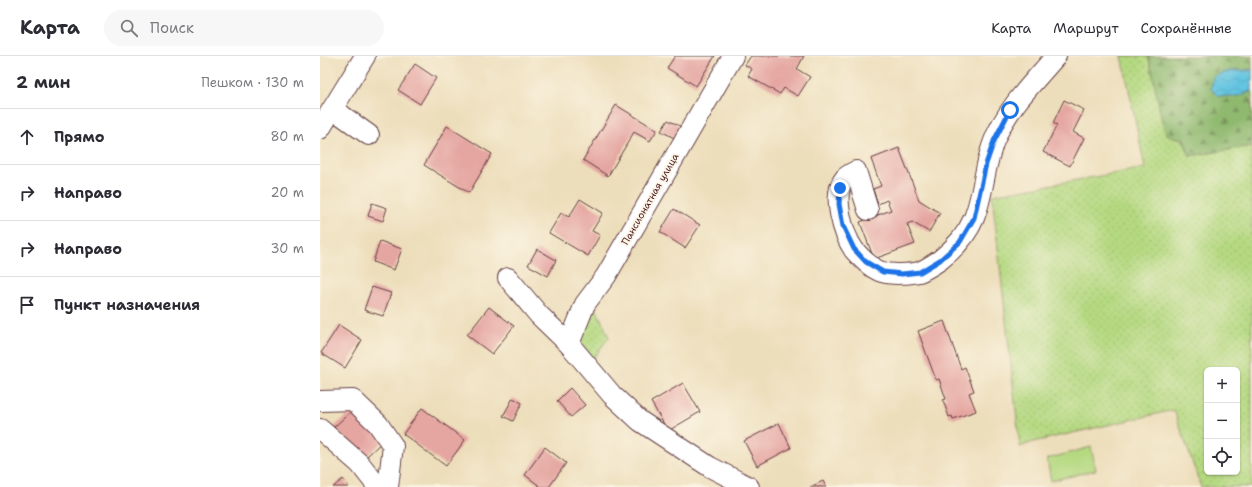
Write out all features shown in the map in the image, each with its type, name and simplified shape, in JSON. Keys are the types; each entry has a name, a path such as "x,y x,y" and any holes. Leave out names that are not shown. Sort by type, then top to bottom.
{"street":[{"path":"320,129 365,56"},
{"name":"Пансионатная улица","path":"569,344 585,304 606,276 733,56"},
{"path":"868,210 856,171 846,178 840,188 839,204 843,226 854,249 866,262 883,272 902,274 920,272 940,260 960,242 974,218 986,164 994,141 1010,110 1056,56"},
{"path":"333,109 369,135"},
{"path":"508,278 539,315 569,344 612,395 640,421 710,466 749,487"},
{"path":"320,401 353,400 378,424 393,446 388,487"},
{"path":"320,429 360,464 373,483"}],"green space":[{"path":"1122,56 1148,56 1169,136 1183,139 1190,156 1252,146 1252,487 1201,487 1174,410 1033,442 1020,447 992,195 1145,168"},
{"path":"1148,56 1252,56 1252,70 1230,71 1239,96 1252,91 1252,146 1190,156 1183,139 1169,136 1163,127"},
{"path":"595,306 609,337 592,360 578,338"},
{"path":"1091,447 1096,470 1051,481 1047,459"}],"water":[{"path":"1252,70 1252,91 1239,96 1218,96 1211,89 1213,77 1230,71"}],"building":[{"path":"675,56 715,56 696,86 667,68"},
{"path":"751,56 804,56 797,69 810,77 798,96 784,88 780,94 748,76 752,69 745,65"},
{"path":"415,64 436,78 420,104 398,90"},
{"path":"1064,100 1084,110 1073,132 1084,138 1070,166 1043,152 1057,125 1053,123"},
{"path":"616,105 657,130 650,141 634,132 608,176 583,160"},
{"path":"668,120 682,127 676,139 661,131"},
{"path":"447,126 492,154 469,193 424,165"},
{"path":"899,148 919,200 940,213 929,232 912,222 907,224 915,244 874,259 860,222 891,210 887,200 878,204 873,189 881,186 871,159"},
{"path":"580,199 603,213 592,231 600,235 588,256 549,233 561,213 569,217"},
{"path":"372,203 387,208 383,221 368,216"},
{"path":"674,209 700,225 685,248 660,232"},
{"path":"380,241 402,249 394,270 373,262"},
{"path":"537,249 556,260 548,276 528,265"},
{"path":"372,287 391,293 383,316 364,310"},
{"path":"489,307 514,326 492,354 467,335"},
{"path":"944,321 961,369 965,367 974,391 969,393 976,411 953,419 952,416 949,417 943,400 946,399 939,379 936,380 918,331"},
{"path":"339,325 362,340 345,368 321,353"},
{"path":"683,383 700,412 668,431 651,402"},
{"path":"570,388 585,405 571,417 557,401"},
{"path":"513,398 522,403 513,421 503,416"},
{"path":"422,408 465,440 446,466 403,434"},
{"path":"354,409 384,440 364,459 334,427"},
{"path":"779,423 791,448 757,466 744,441"},
{"path":"545,447 566,463 549,487 541,487 525,475"},
{"path":"343,479 349,487 333,487"},
{"path":"823,481 826,487 810,487"}],"route":[{"path":"840,188 839,204 843,226 854,249 866,262 883,272 902,274 920,272 940,260 960,242 974,218 986,164 994,141 1010,110"}]}
